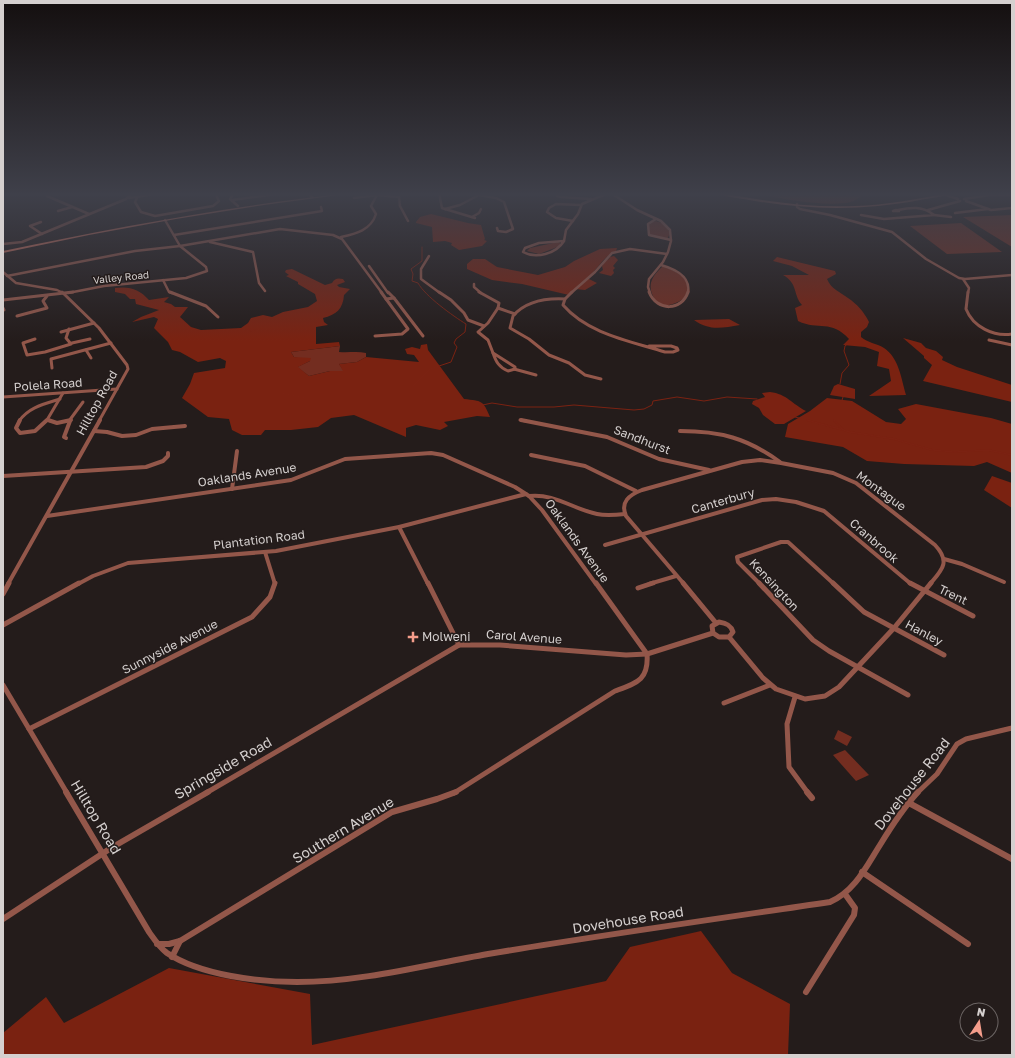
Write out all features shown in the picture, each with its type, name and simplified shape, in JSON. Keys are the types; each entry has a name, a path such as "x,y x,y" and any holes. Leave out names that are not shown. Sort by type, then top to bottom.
{"main road":[{"path":"3,251 40,242"},
{"path":"3,251 44,242"}],"street":[{"path":"3,244 22,242"},
{"name":"Valley Road","path":"3,301 64,294 94,288 190,278 208,270 180,246 178,242"},
{"path":"7,276 135,251 200,242"},
{"path":"213,242 253,252 259,283 265,291"},
{"path":"345,242 408,330 402,334 375,336"},
{"path":"553,242 532,245 525,248 523,252 530,254 544,253 558,248 563,242"},
{"path":"661,265 680,273 688,283 690,291 685,300 666,307 660,306 655,302 650,293 648,285 649,278 661,265 671,242"},
{"path":"905,242 928,260 964,279 1012,275"},
{"path":"649,346 671,346 677,348 678,350 674,352 665,352 649,346 617,338 591,327 565,310 563,306 565,300 595,272 612,253 630,249 666,254"},
{"path":"429,256 427,262 421,269 419,275 421,279 451,300 468,320 484,326"},
{"path":"369,266 389,294 394,298 423,336"},
{"name":"Hilltop Road","path":"3,272 16,283 59,290 94,323 111,343 128,367 127,372 3,594"},
{"path":"964,279 969,288 965,306 968,314 980,326 991,333 997,335 1012,334"},
{"path":"162,280 169,292 206,306 218,317"},
{"path":"474,284 474,287 478,291 499,303 498,308 491,320 478,332 488,340 500,368 508,371 514,370 536,375"},
{"path":"17,316 47,308 43,302 47,296"},
{"path":"386,299 394,298"},
{"path":"565,300 542,299 526,305 510,320 511,329 528,338 549,355 570,363 585,375 601,379"},
{"path":"498,308 515,314"},
{"path":"61,332 94,323"},
{"path":"69,330 66,338 72,344"},
{"path":"35,339 23,343 27,355 45,352 90,339"},
{"path":"989,340 1012,345"},
{"path":"52,368 51,359 111,343"},
{"path":"86,350 90,358"},
{"path":"492,352 511,363 515,367 514,370"},
{"name":"Polela Road","path":"3,397 117,390"},
{"path":"31,438 37,431 40,430 63,393"},
{"path":"37,431 20,433 16,428 22,417 30,408 60,399"},
{"path":"66,438 64,437 70,421 83,402"},
{"path":"47,420 57,423 70,421"},
{"name":"Sandhurst","path":"520,420 607,437 659,459 709,470"},
{"path":"94,431 107,432 122,436 136,435 152,429 185,426"},
{"path":"680,431 709,431 729,435 751,444 781,463"},
{"path":"232,488 237,451"},
{"path":"3,476 146,467 163,460 168,456 168,453"},
{"name":"Oaklands Avenue","path":"46,516 297,478 327,465 350,458 431,453 443,455 515,487 527,495 553,525 647,654"},
{"path":"532,455 588,467 636,491 625,500 623,506 625,514 716,623"},
{"name":"Montague","path":"636,491 709,470 754,460 781,463 833,473 856,483 935,545 940,550 944,559"},
{"path":"527,495 536,494 546,496 596,514 625,514"},
{"name":"Plantation Road","path":"3,625 93,576 128,563 265,552 399,527 527,495"},
{"name":"Canterbury","path":"605,545 765,499 783,500 811,506"},
{"name":"Cranbrook","path":"811,506 828,514 896,574 924,592"},
{"path":"399,527 459,645"},
{"name":"Kensington","path":"857,667 813,640 738,562 737,557 781,542 788,542 864,612 894,628"},
{"name":"Sunnyside Avenue","path":"29,729 252,617 266,602 275,587 276,582 265,552"},
{"path":"729,637 770,685 795,697 814,699 830,694 838,687 894,628 941,571 944,565 944,559 962,564 1004,582"},
{"path":"638,588 676,576"},
{"name":"Trent","path":"924,592 973,616"},
{"path":"716,623 726,623 732,627 733,632 729,637 723,638 713,633 712,626 716,623"},
{"name":"Hanley","path":"894,628 944,655"},
{"name":"Carol Avenue","path":"459,645 500,645 626,655 647,654 713,633"},
{"name":"Springside Road","path":"3,920 104,853 459,645"},
{"name":"Southern Avenue","path":"157,944 168,944 180,941 392,812 416,804 440,800 452,794 616,691 644,678 647,672 648,664 647,654"},
{"path":"857,667 908,695"},
{"name":"Hilltop Road","path":"3,685 157,944 172,956"},
{"path":"724,703 770,685"},
{"path":"795,697 787,724 789,768 812,798"},
{"name":"Dovehouse Road","path":"172,956 181,961 203,968 265,979 297,982 365,975 576,940 830,902 845,894 862,872 909,803 937,774 958,743 969,738 1012,728"},
{"path":"909,803 1012,859"},
{"path":"862,872 968,944"},
{"path":"806,992 854,916 855,908 845,894"},
{"path":"172,956 180,941"}],"shaded area":[{"path":"450,242 486,242 482,246 459,250 451,245 452,243"},
{"path":"556,242 560,243 560,246 539,254 527,251 530,248"},
{"path":"932,242 988,242 1002,252 947,254"},
{"path":"1004,242 1012,242 1012,247"},
{"path":"617,248 616,251 611,253 587,278 597,283 585,290 575,289 569,295 522,284 492,280 467,269 467,264 473,259 485,259 497,267 538,275 565,267 574,261 600,249"},
{"path":"614,256 618,260 613,266 615,268 613,270 614,273 611,276 599,273 603,270 602,266 605,261"},
{"path":"777,257 835,271 836,274 827,279 829,283 833,288 860,308 865,315 869,322 867,327 861,332 861,337 866,341 884,348 893,357 899,369 906,395 869,396 891,381 889,369 877,366 879,352 865,347 843,345 849,339 836,329 805,324 798,321 795,308 802,305 797,297 793,285 788,278 783,275 809,275 792,266 773,261"},
{"path":"663,266 683,277 690,291 684,298 676,303 658,305 652,294 651,284 654,276"},
{"path":"292,269 325,285 340,278 343,279 345,282 337,285 339,287 350,289 344,295 342,304 338,311 323,318 324,322 328,325 316,327 316,344 339,342 340,346 291,352 294,357 311,358 310,361 298,367 309,376 330,371 343,371 339,364 357,362 366,357 419,362 414,355 407,354 405,349 412,347 420,349 421,345 427,344 428,350 464,399 481,402 486,407 490,417 477,416 444,422 448,426 440,430 416,425 406,428 406,437 354,415 331,418 318,427 291,430 265,430 261,435 242,435 232,430 229,419 208,417 182,398 194,373 225,368 226,361 220,358 198,362 180,352 172,350 168,342 154,328 158,319 154,317 132,322 159,310 136,304 135,299 130,299 125,294 115,292 115,288 125,287 142,293 149,300 169,297 164,302 175,307 188,307 180,317 191,327 201,330 241,328 248,323 251,318 263,315 272,317 283,312 308,307 317,301 315,294 298,284 298,282 286,276 289,275 285,272 286,270"},
{"path":"729,319 740,325 716,328 705,326 694,320"},
{"path":"903,338 921,343 926,348 936,351 943,357 942,360 957,367 1012,385 1012,402 923,381 932,365"},
{"path":"340,346 339,352 366,353 366,357 357,362 339,364 344,371 330,371 309,376 297,367 310,361 294,357 291,352"},
{"path":"838,384 855,389 855,399 830,395 834,386"},
{"path":"770,392 785,397 806,411 784,424 775,424 763,415 759,408 752,404 753,401 765,397 762,393"},
{"path":"827,398 852,401 886,422 901,424 906,419 898,409 916,404 991,418 1012,424 1012,473 987,462 974,466 904,464 867,461 843,447 785,437 788,424 810,411"},
{"path":"992,476 1012,483 1012,508 984,490"},
{"path":"838,730 852,737 847,746 834,739"},
{"path":"845,750 869,775 856,781 833,755"},
{"path":"701,931 732,973 790,1004 788,1055 3,1055 3,1033 46,997 64,1023 169,968 310,994 312,1045 606,981 630,947"}],"waterway":[{"path":"422,247 422,261 411,269 413,274 412,281 418,283 433,300 466,324 465,332 456,339 454,343 457,347 451,362 430,369 413,386 418,396 424,400 426,406"},
{"path":"785,262 801,266 819,274 819,280 817,282 818,287 832,296 839,320 851,338 851,341 845,346 844,351 849,365 842,373 840,384"},
{"path":"285,332 289,324 325,306 328,296 319,289"},
{"path":"132,295 156,306 168,309 181,337 190,340 207,341 241,332 261,330 285,332"},
{"path":"285,332 299,336 307,341 305,346 276,352 273,354 271,371 285,380 281,387 281,393 306,398 324,394 367,400 383,398 401,399 445,413 492,403 517,407 554,407 574,405 634,410 644,409 652,405 653,401 677,397 704,401 727,397 757,399"},
{"path":"940,367 971,386 1012,398"},
{"path":"835,421 834,415 838,413 843,397"},
{"path":"795,417 810,421"},
{"path":"807,420 850,432 894,439 932,450 954,452 988,450 1012,455"},
{"path":"834,420 843,430"}],"place":[{"name":"Molweni","path":"413,637"}]}
